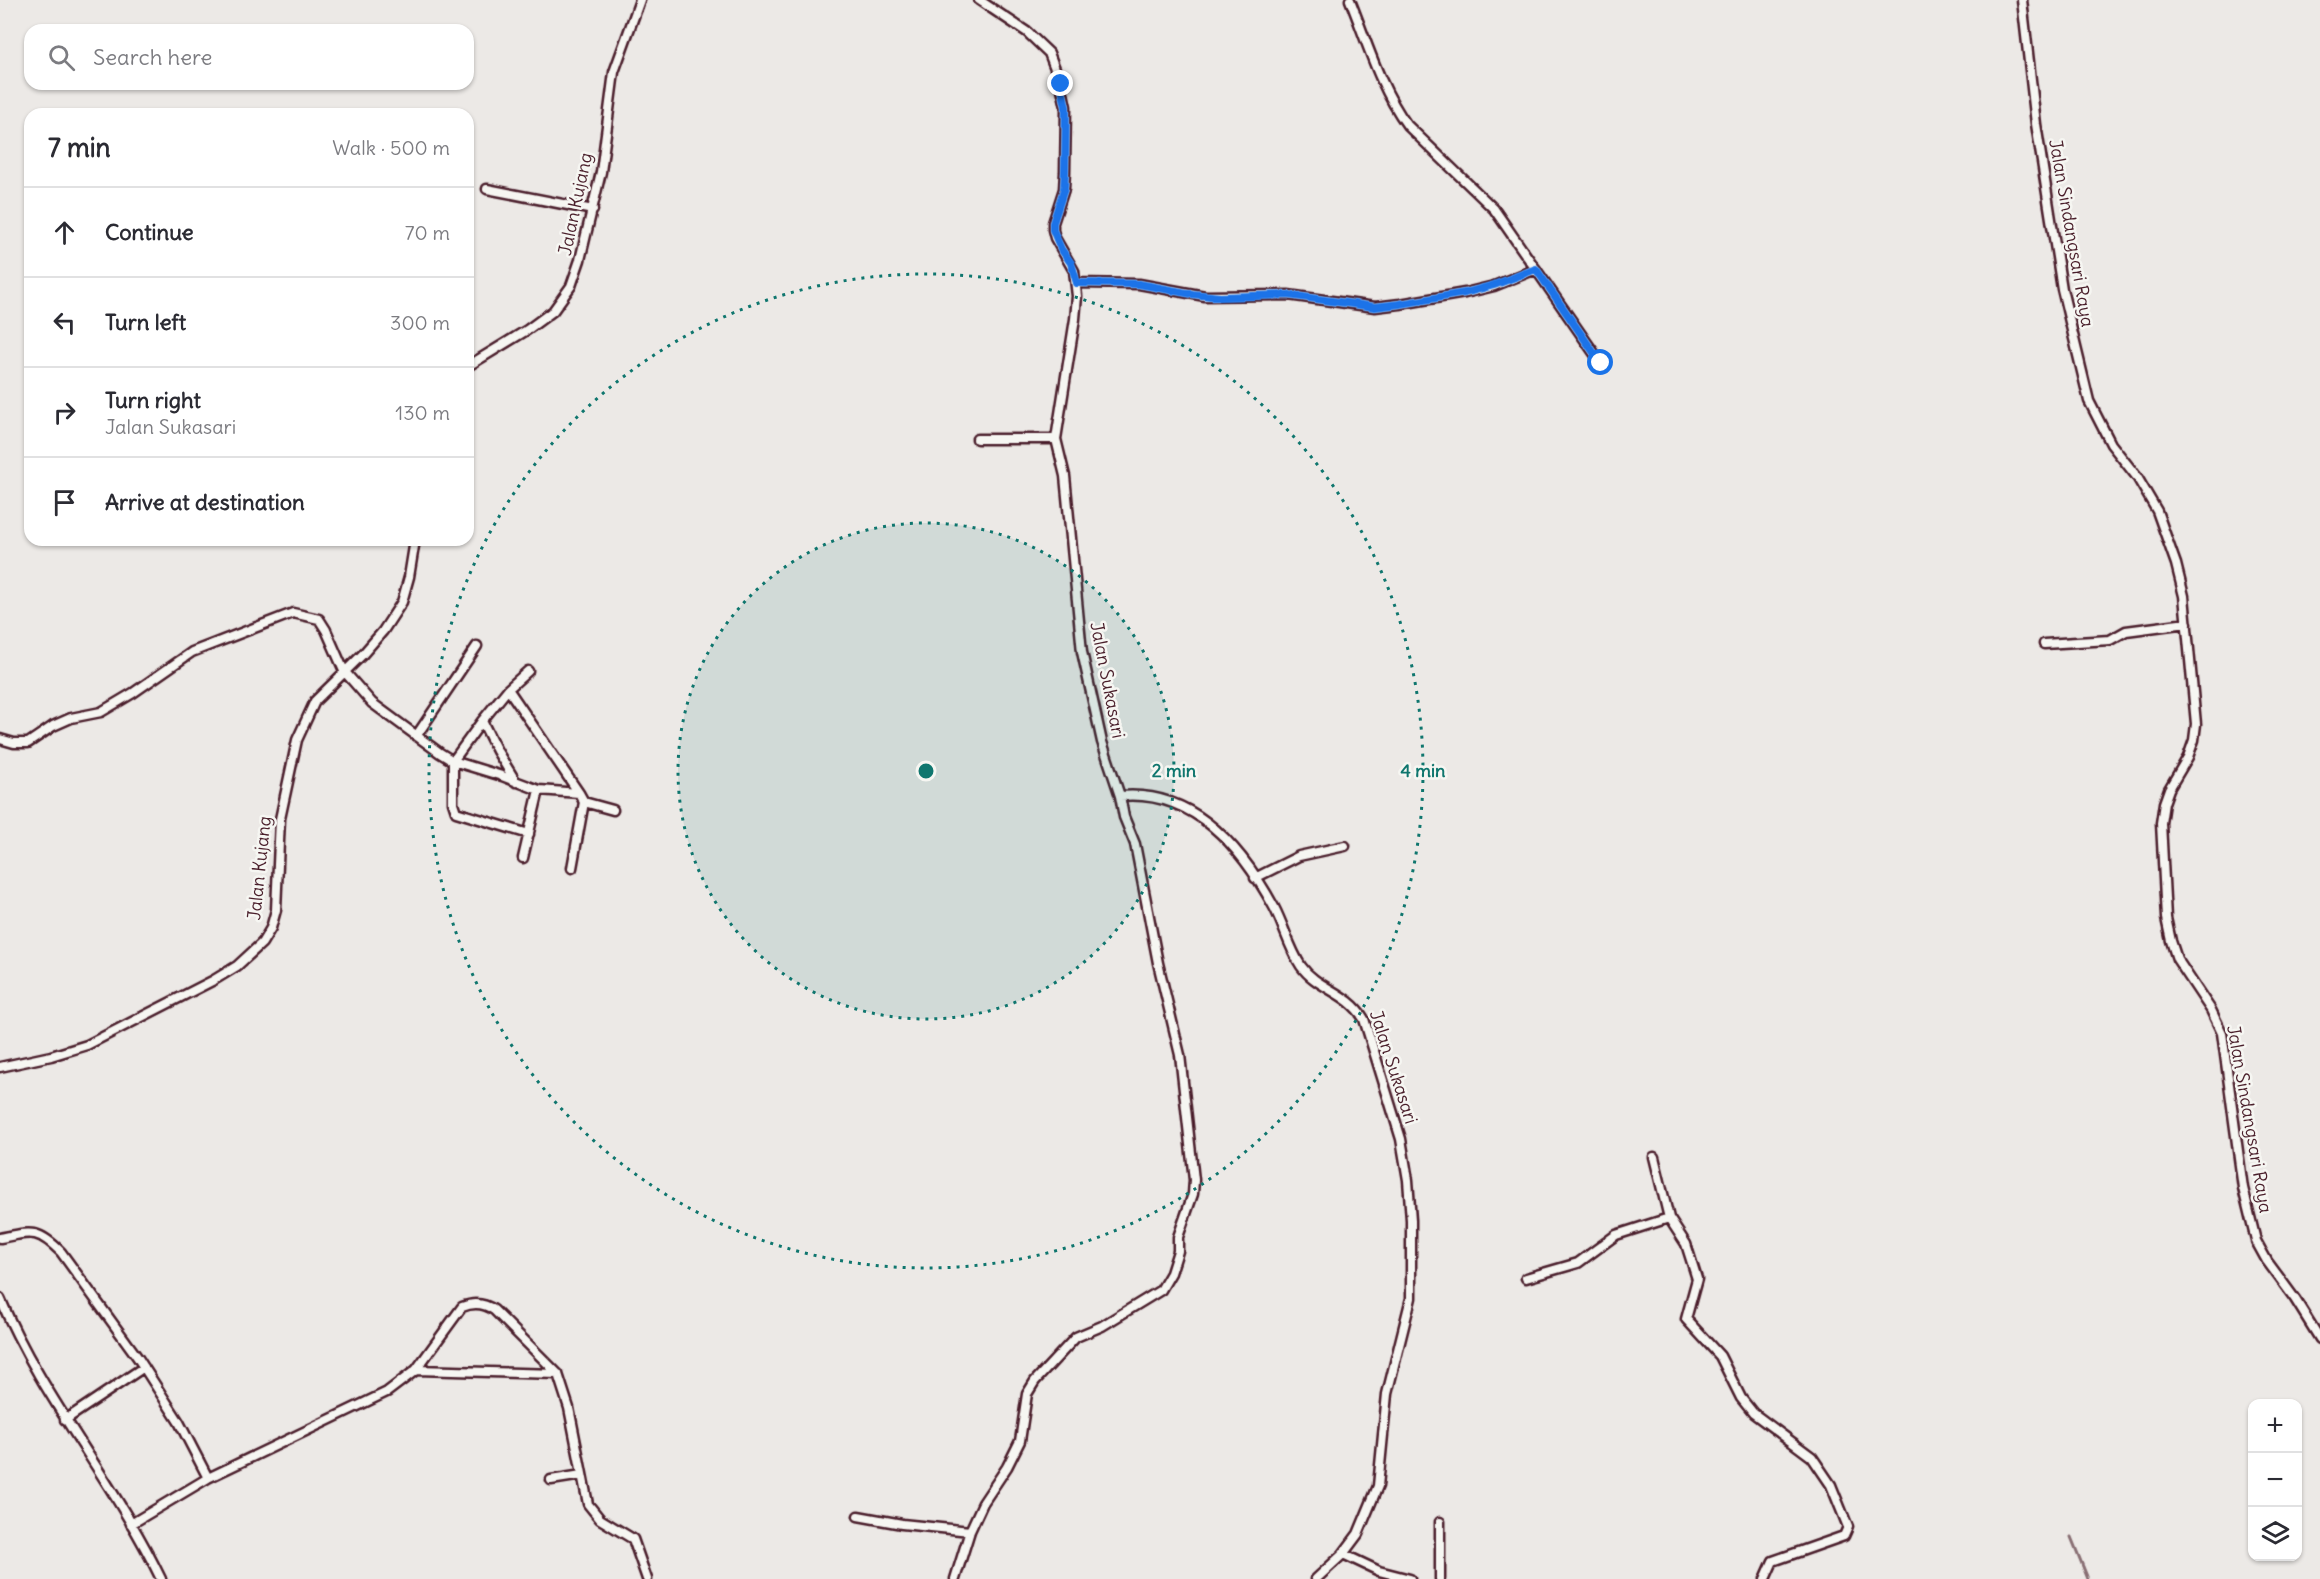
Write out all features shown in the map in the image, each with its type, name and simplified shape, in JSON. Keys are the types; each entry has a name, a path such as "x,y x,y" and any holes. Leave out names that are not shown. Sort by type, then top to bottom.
{"street":[{"name":"Jalan Kujang","path":"474,362 553,311 571,286 580,260 601,172 614,72 640,0"},
{"name":"Jalan Sukasari","path":"979,0 1040,42 1050,53 1066,107 1064,189 1053,223 1053,230 1058,243 1071,263 1077,283 1075,319 1056,439 1065,476 1082,652 1102,742 1120,795 1140,794 1171,801 1226,836 1238,850 1274,907 1302,967 1319,982 1357,1007 1364,1018 1401,1139 1408,1180 1411,1220 1411,1299 1387,1394 1378,1486 1358,1534 1343,1554 1316,1579"},
{"path":"1350,0 1385,88 1400,115 1407,125 1487,201 1601,363"},
{"name":"Jalan Sindangsari Raya","path":"2022,0 2036,124 2062,289 2089,401 2110,444 2137,477 2157,511 2176,564 2184,596 2196,724 2194,740 2167,796 2161,822 2166,918 2170,941 2177,959 2211,1010 2222,1034 2243,1188 2256,1241 2320,1339"},
{"path":"487,189 593,210"},
{"path":"1077,283 1139,284 1220,297 1288,295 1375,307 1465,293 1536,269"},
{"path":"976,439 1056,439"},
{"name":"Jalan Kujang","path":"0,1067 51,1056 87,1045 214,980 237,966 262,944 271,928 276,910 280,819 297,740 315,701 363,654 402,602 414,546"},
{"path":"0,739 14,743 28,743 53,726 71,718 101,712 192,652 293,613 318,619 326,630 344,671 372,703 453,761 539,790 579,793"},
{"path":"2044,644 2109,640 2126,631 2187,623"},
{"path":"417,735 477,646"},
{"path":"528,671 508,689 453,761 453,803 456,812 529,834"},
{"path":"508,689 584,802 572,868"},
{"path":"482,721 516,782"},
{"path":"523,858 539,790"},
{"path":"955,1579 969,1531 1020,1441 1027,1394 1035,1381 1076,1337 1102,1326 1161,1290 1172,1273 1178,1251 1178,1237 1193,1194 1194,1180 1180,1055 1158,963 1135,844 1124,817 1120,795"},
{"path":"584,802 613,810"},
{"path":"1255,878 1299,856 1345,846"},
{"path":"1654,1157 1669,1218 1686,1244 1697,1279 1686,1313 1689,1325 1710,1342 1720,1356 1741,1398 1753,1413 1812,1457 1831,1485 1848,1527 1847,1533 1838,1538 1773,1561 1765,1579"},
{"path":"1526,1278 1578,1263 1616,1235 1669,1218"},
{"path":"0,1238 32,1233 45,1237 60,1252 144,1367 178,1422 208,1478"},
{"path":"0,1298 16,1334 65,1420 89,1452 161,1579"},
{"path":"131,1524 208,1478 387,1392 416,1370 462,1307 470,1303 482,1304 494,1310 558,1374 568,1408 588,1504 600,1519 633,1539 647,1579"},
{"path":"65,1420 144,1367"},
{"path":"416,1370 558,1374"},
{"path":"551,1480 582,1475"},
{"path":"858,1516 902,1524 969,1531"},
{"path":"1440,1522 1440,1579"},
{"path":"1343,1554 1379,1570 1410,1579"}],"waterway":[{"path":"2071,1537 2088,1579"}],"route":[{"path":"1061,84 1066,107 1065,172 1064,189 1053,223 1053,230 1061,249 1071,263 1077,283 1139,284 1220,297 1288,295 1375,307 1465,293 1513,279 1536,269 1601,363"}]}
